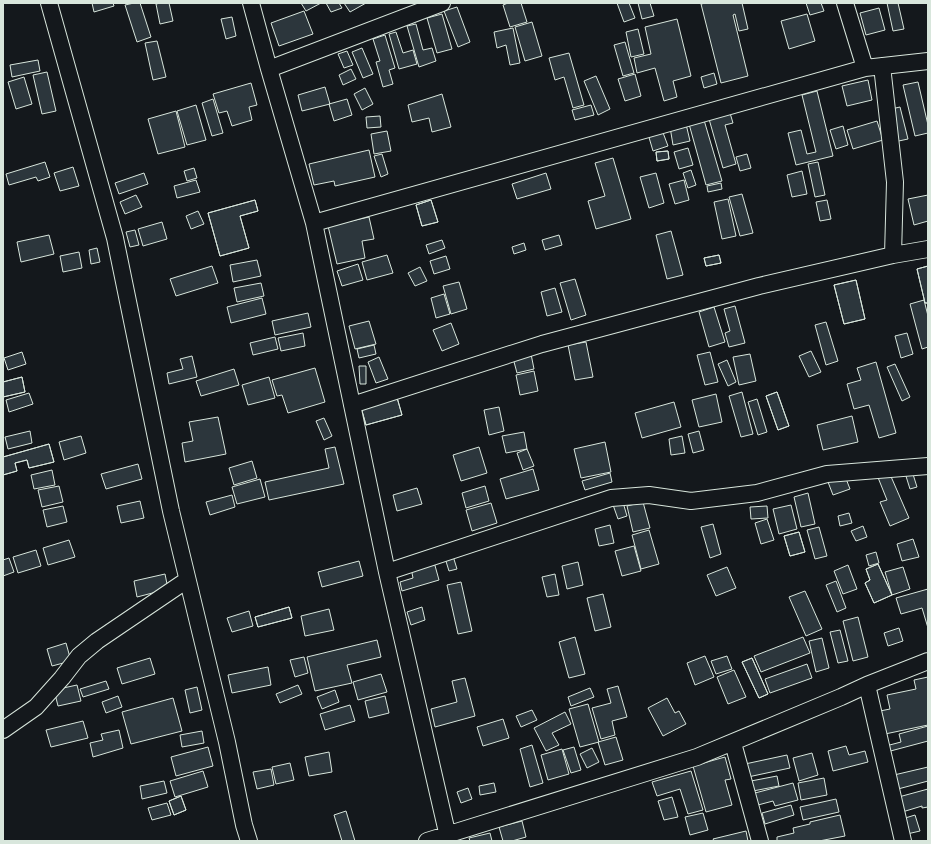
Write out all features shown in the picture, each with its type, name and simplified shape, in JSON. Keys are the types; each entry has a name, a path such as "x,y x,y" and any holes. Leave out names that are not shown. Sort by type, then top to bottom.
{"street":[{"path":"49,3 115,238 170,511 227,742 244,825 249,841"},
{"path":"251,3 268,69 314,223 387,572 448,838"},
{"path":"268,69 442,3"},
{"path":"845,3 865,68"},
{"path":"314,223 865,68 928,61"},
{"path":"882,66 895,182 893,255"},
{"path":"352,405 542,344 760,286 893,255 928,249"},
{"path":"387,572 611,498 649,495 691,501 757,493 827,474 927,469"},
{"path":"3,730 36,707 79,656 97,641 187,580"},
{"path":"427,841 448,838 697,757 928,660"},
{"path":"867,685 903,841"},
{"path":"733,742 760,841"}],"building":[{"path":"92,3 113,3 114,6 94,12"},
{"path":"140,3 151,37 137,42 125,5"},
{"path":"169,3 173,21 160,24 156,4"},
{"path":"301,3 321,3 306,11"},
{"path":"326,3 339,3 342,8 331,12"},
{"path":"344,3 366,3 350,12"},
{"path":"508,3 521,3 527,22 510,27 503,5"},
{"path":"617,3 629,3 635,18 624,22"},
{"path":"638,3 650,3 654,16 642,19"},
{"path":"742,3 748,29 739,31 735,14 733,15 748,76 721,83 701,4"},
{"path":"806,3 821,3 824,11 810,15"},
{"path":"887,3 898,3 904,29 893,31"},
{"path":"457,7 470,42 458,47 444,11"},
{"path":"879,8 885,30 866,35 860,13"},
{"path":"304,11 313,34 279,46 271,23"},
{"path":"442,14 452,49 437,53 427,18"},
{"path":"807,14 815,41 789,49 781,21"},
{"path":"232,17 236,36 226,39 221,19"},
{"path":"677,19 691,76 673,81 677,97 664,101 655,68 637,73 634,58 651,54 645,27"},
{"path":"532,22 542,56 525,61 515,27"},
{"path":"416,24 423,50 432,48 436,61 419,67 407,26"},
{"path":"513,28 520,63 510,65 506,45 497,48 494,32"},
{"path":"638,29 644,54 631,57 626,32"},
{"path":"396,32 403,53 413,50 417,64 399,69 389,34"},
{"path":"385,35 395,68 389,70 393,84 383,87 376,62 380,61 373,39"},
{"path":"157,41 166,77 153,80 145,43"},
{"path":"625,42 634,73 623,76 614,45"},
{"path":"362,48 373,74 363,78 352,52"},
{"path":"347,51 353,65 344,68 338,54"},
{"path":"569,53 584,105 573,108 564,77 555,80 549,58"},
{"path":"38,60 40,71 12,77 10,65"},
{"path":"351,69 356,79 343,85 339,75"},
{"path":"47,72 56,111 42,114 33,75"},
{"path":"714,73 717,84 704,88 701,77"},
{"path":"635,74 641,96 625,101 618,79"},
{"path":"596,76 610,109 598,115 584,81"},
{"path":"24,77 32,104 16,109 8,82"},
{"path":"868,80 872,100 847,106 842,86"},
{"path":"918,82 928,125 928,133 915,136 903,85"},
{"path":"251,83 257,105 249,107 252,120 232,126 227,111 219,113 213,94"},
{"path":"325,87 330,104 302,111 298,95"},
{"path":"365,88 373,104 362,110 354,94"},
{"path":"817,91 833,156 796,165 788,133 801,130 807,154 816,152 802,95"},
{"path":"442,94 451,127 432,132 429,118 412,122 408,105"},
{"path":"213,99 223,133 212,136 202,103"},
{"path":"347,99 352,115 334,121 329,104"},
{"path":"196,105 206,140 187,145 177,111"},
{"path":"591,105 594,115 575,120 572,110"},
{"path":"900,107 908,139 894,142 887,110"},
{"path":"176,111 185,147 158,154 148,119"},
{"path":"730,113 733,123 725,125 736,164 723,168 709,119"},
{"path":"380,116 381,127 367,128 366,117"},
{"path":"704,120 722,181 706,185 689,124"},
{"path":"877,121 883,140 853,149 847,130"},
{"path":"686,124 690,141 673,145 670,127"},
{"path":"843,126 848,145 836,149 830,130"},
{"path":"662,130 668,146 653,151 648,134"},
{"path":"387,131 391,151 374,154 371,134"},
{"path":"688,148 693,165 679,169 674,152"},
{"path":"369,150 375,177 335,186 334,181 314,185 309,164"},
{"path":"668,151 669,159 657,161 656,152"},
{"path":"668,151 669,159 657,161 656,152"},
{"path":"382,154 388,174 381,177 374,156"},
{"path":"747,154 751,168 740,171 736,157"},
{"path":"613,158 631,219 596,229 588,201 605,196 595,163"},
{"path":"45,162 50,177 38,181 36,177 9,185 6,174"},
{"path":"818,162 825,195 815,197 808,164"},
{"path":"73,167 79,186 60,191 54,173"},
{"path":"194,168 197,178 187,181 184,171"},
{"path":"691,170 696,185 688,188 683,173"},
{"path":"802,171 807,194 792,197 787,175"},
{"path":"144,173 148,184 119,194 115,183"},
{"path":"546,173 551,189 517,199 512,184"},
{"path":"656,173 664,203 649,208 640,177"},
{"path":"196,180 200,192 177,198 174,186"},
{"path":"684,180 689,200 675,204 669,184"},
{"path":"721,183 722,189 708,192 707,186"},
{"path":"742,194 753,233 740,236 729,197"},
{"path":"136,195 142,207 125,214 120,202"},
{"path":"928,195 928,221 914,225 908,199"},
{"path":"728,199 736,236 722,239 714,202"},
{"path":"255,200 258,211 240,216 249,248 220,256 208,213"},
{"path":"255,200 258,211 240,216 249,248 220,256 208,213"},
{"path":"431,200 438,222 422,226 416,205"},
{"path":"431,200 438,222 422,226 416,205"},
{"path":"827,200 831,219 820,221 816,202"},
{"path":"198,211 204,224 191,229 186,216"},
{"path":"369,217 374,239 362,241 365,258 337,264 328,226"},
{"path":"162,222 167,239 143,246 138,229"},
{"path":"135,230 139,245 130,247 126,232"},
{"path":"671,231 683,275 667,279 656,235"},
{"path":"49,235 54,254 21,262 17,242"},
{"path":"559,235 562,245 545,250 542,240"},
{"path":"442,240 445,248 429,254 426,245"},
{"path":"524,243 526,250 514,254 512,247"},
{"path":"97,248 100,262 91,264 89,250"},
{"path":"79,252 82,268 63,272 60,256"},
{"path":"387,255 393,273 367,280 362,262"},
{"path":"719,255 721,263 706,266 704,258"},
{"path":"719,255 721,263 706,266 704,258"},
{"path":"446,256 450,269 434,274 430,261"},
{"path":"257,260 261,276 233,282 230,265"},
{"path":"358,264 363,280 342,286 337,271"},
{"path":"212,266 218,283 176,296 170,279"},
{"path":"928,266 928,303 925,303 917,269"},
{"path":"928,266 928,303 925,303 917,269"},
{"path":"420,267 427,281 415,286 408,273"},
{"path":"575,279 586,315 571,320 560,283"},
{"path":"856,280 865,319 844,324 834,285"},
{"path":"856,280 865,319 844,324 834,285"},
{"path":"459,282 467,309 451,314 443,286"},
{"path":"261,283 264,296 237,302 234,288"},
{"path":"555,288 562,312 547,316 541,292"},
{"path":"444,294 450,314 436,318 431,298"},
{"path":"262,298 266,314 231,323 227,307"},
{"path":"924,300 928,316 928,347 922,349 910,304"},
{"path":"735,306 745,343 729,347 725,333 730,331 724,309"},
{"path":"714,307 725,342 709,347 699,312"},
{"path":"308,313 311,327 275,335 272,321"},
{"path":"369,321 376,344 355,349 349,326"},
{"path":"826,322 838,361 826,365 815,325"},
{"path":"451,323 459,344 442,351 433,330"},
{"path":"303,333 305,346 281,351 278,338"},
{"path":"907,333 913,354 901,358 895,336"},
{"path":"275,337 278,349 253,355 250,343"},
{"path":"586,342 593,377 575,380 568,345"},
{"path":"374,345 376,354 359,358 357,349"},
{"path":"811,351 821,372 809,377 799,356"},
{"path":"22,352 26,364 8,370 4,358"},
{"path":"710,352 718,382 705,385 697,355"},
{"path":"531,354 534,369 517,373 513,358"},
{"path":"750,354 756,381 739,385 733,357"},
{"path":"192,356 197,377 169,384 167,373 183,369 180,359"},
{"path":"379,357 388,379 376,383 368,362"},
{"path":"727,360 736,382 728,386 718,364"},
{"path":"876,362 896,433 879,438 869,405 854,409 847,384 861,380 857,368"},
{"path":"895,364 910,397 902,401 887,367"},
{"path":"359,366 366,366 366,384 360,384"},
{"path":"315,368 325,402 288,413 282,395 277,396 272,380"},
{"path":"234,369 239,385 201,396 196,381"},
{"path":"534,371 538,391 520,395 516,375"},
{"path":"22,377 25,392 3,397 3,382"},
{"path":"22,377 25,392 3,397 3,382"},
{"path":"269,377 275,398 248,405 242,385"},
{"path":"742,392 753,434 741,437 729,396"},
{"path":"777,392 789,426 778,430 766,396"},
{"path":"777,392 789,426 778,430 766,396"},
{"path":"29,393 33,404 9,412 6,400"},
{"path":"396,394 402,415 366,425 360,404"},
{"path":"396,394 402,415 366,425 360,404"},
{"path":"716,394 722,422 699,427 692,400"},
{"path":"757,399 767,432 758,435 748,402"},
{"path":"674,402 681,427 642,438 635,413"},
{"path":"499,407 504,431 489,435 484,410"},
{"path":"852,416 858,442 823,450 817,425"},
{"path":"218,417 226,454 185,462 182,443 193,441 189,422"},
{"path":"324,418 332,436 324,440 316,421"},
{"path":"30,431 32,443 8,449 5,437"},
{"path":"699,431 704,450 693,453 688,434"},
{"path":"524,432 527,449 506,453 502,436"},
{"path":"81,436 86,453 64,460 59,442"},
{"path":"682,436 685,453 671,455 669,439"},
{"path":"605,442 611,472 581,478 574,449"},
{"path":"49,444 54,462 29,468 27,460 15,463 17,471 3,475 3,457"},
{"path":"49,444 54,462 29,468 27,460 15,463 17,471 3,475 3,457"},
{"path":"335,447 344,484 269,500 265,482 329,468 325,449"},
{"path":"479,447 487,473 461,481 453,455"},
{"path":"527,449 534,466 523,470 517,453"},
{"path":"252,461 257,478 234,485 229,468"},
{"path":"138,464 142,479 106,489 101,474"},
{"path":"886,465 909,518 890,526 880,502 887,500 875,470"},
{"path":"533,469 539,490 506,499 500,479"},
{"path":"52,470 55,485 34,489 31,475"},
{"path":"912,471 917,487 910,489 905,473"},
{"path":"610,473 612,482 585,490 582,481"},
{"path":"845,476 850,489 833,495 828,482"},
{"path":"260,479 265,497 237,504 232,487"},
{"path":"59,486 63,502 42,507 38,490"},
{"path":"485,486 489,501 466,508 462,493"},
{"path":"417,488 422,504 397,511 393,495"},
{"path":"808,493 815,524 801,527 794,497"},
{"path":"232,495 235,507 210,515 206,502"},
{"path":"622,499 627,516 618,519 612,502"},
{"path":"140,501 144,518 121,523 117,506"},
{"path":"643,502 650,528 633,532 627,506"},
{"path":"491,503 497,523 472,531 466,510"},
{"path":"791,505 797,529 779,534 773,509"},
{"path":"63,506 67,522 47,527 43,510"},
{"path":"767,506 768,518 751,519 750,507"},
{"path":"849,513 852,523 840,526 838,516"},
{"path":"767,519 774,540 761,544 755,523"},
{"path":"713,524 721,554 710,558 701,527"},
{"path":"610,525 614,543 599,546 595,529"},
{"path":"863,526 867,537 856,541 851,531"},
{"path":"819,527 827,556 815,559 807,530"},
{"path":"649,530 659,564 641,569 632,535"},
{"path":"799,532 805,552 790,556 784,536"},
{"path":"799,532 805,552 790,556 784,536"},
{"path":"913,539 919,557 902,561 897,544"},
{"path":"69,540 75,557 48,565 43,548"},
{"path":"634,546 641,571 622,576 615,551"},
{"path":"36,550 41,566 18,573 13,557"},
{"path":"876,552 879,563 869,566 866,555"},
{"path":"453,556 457,569 449,571 445,558"},
{"path":"9,558 14,572 3,576 3,560"},
{"path":"359,561 363,576 322,587 318,572"},
{"path":"434,562 439,580 402,591 400,582 413,578 411,568"},
{"path":"578,562 583,585 567,589 562,566"},
{"path":"878,564 892,595 874,603 865,583 870,580 866,569"},
{"path":"878,564 892,595 874,603 865,583 870,580 866,569"},
{"path":"848,565 857,589 843,594 834,571"},
{"path":"727,567 736,588 716,596 707,575"},
{"path":"903,567 910,589 892,595 885,572"},
{"path":"165,574 168,589 137,597 134,581"},
{"path":"555,574 559,595 547,597 542,577"},
{"path":"836,581 846,608 837,612 826,585"},
{"path":"461,582 472,631 458,634 447,585"},
{"path":"928,589 928,628 922,608 901,614 896,598"},
{"path":"805,591 822,629 806,636 789,597"},
{"path":"603,594 611,627 595,631 587,598"},
{"path":"289,607 292,618 258,627 255,617"},
{"path":"289,607 292,618 258,627 255,617"},
{"path":"422,607 425,620 411,625 407,612"},
{"path":"329,609 334,630 305,636 301,616"},
{"path":"249,611 253,626 232,632 227,618"},
{"path":"858,617 868,657 853,661 843,621"},
{"path":"899,628 903,641 888,646 884,633"},
{"path":"840,630 848,661 838,663 830,632"},
{"path":"575,637 585,674 569,678 559,642"},
{"path":"803,637 810,653 761,672 754,656"},
{"path":"822,638 829,668 816,672 809,641"},
{"path":"377,640 381,657 347,665 352,683 315,691 307,657"},
{"path":"66,643 71,661 52,666 47,649"},
{"path":"705,656 714,677 695,685 687,663"},
{"path":"727,656 732,669 716,674 711,661"},
{"path":"304,657 308,673 295,677 290,660"},
{"path":"150,658 155,674 122,684 117,668"},
{"path":"752,658 768,694 759,698 742,662"},
{"path":"752,658 768,694 759,698 742,662"},
{"path":"807,664 812,678 770,693 765,679"},
{"path":"268,667 271,685 232,693 228,675"},
{"path":"734,670 746,697 728,704 717,677"},
{"path":"381,674 387,692 358,700 353,682"},
{"path":"928,677 928,725 885,734 880,711 890,709 887,695 916,689 914,680"},
{"path":"465,678 475,716 435,727 431,709 457,702 452,681"},
{"path":"106,681 109,689 83,697 80,689"},
{"path":"77,685 81,701 58,706 54,690"},
{"path":"298,685 302,694 280,703 276,694"},
{"path":"618,686 627,717 612,721 615,735 601,739 592,708 611,703 607,689"},
{"path":"197,687 202,710 190,713 185,690"},
{"path":"590,688 594,697 571,706 568,697"},
{"path":"335,690 339,702 322,709 317,697"},
{"path":"118,696 122,707 106,713 102,702"},
{"path":"385,696 389,713 369,718 365,701"},
{"path":"173,698 182,731 131,744 122,712"},
{"path":"667,698 675,713 679,711 686,724 663,736 648,708"},
{"path":"588,704 599,742 580,747 569,709"},
{"path":"350,705 355,721 325,730 320,714"},
{"path":"532,710 537,720 521,727 516,716"},
{"path":"565,712 571,724 552,733 559,745 546,751 534,728"},
{"path":"503,719 509,738 483,746 477,727"},
{"path":"83,721 88,738 51,747 46,730"},
{"path":"928,726 928,741 883,753 882,747 901,742 899,734"},
{"path":"119,730 123,748 93,757 90,743 103,740 101,734"},
{"path":"202,731 204,743 182,747 180,735"},
{"path":"616,737 623,760 605,765 598,742"},
{"path":"532,745 543,783 530,787 520,749"},
{"path":"846,746 849,755 865,751 868,762 833,771 828,751"},
{"path":"208,747 213,766 176,776 171,757"},
{"path":"574,747 581,770 571,773 563,750"},
{"path":"592,748 599,762 587,768 580,754"},
{"path":"562,749 569,774 548,780 541,755"},
{"path":"329,752 332,772 309,776 305,757"},
{"path":"812,753 818,775 799,781 793,758"},
{"path":"787,755 790,768 748,777 745,764"},
{"path":"725,757 731,779 725,780 732,805 706,812 693,766"},
{"path":"290,763 294,780 276,784 272,767"},
{"path":"928,767 928,781 898,789 894,775"},
{"path":"271,769 274,785 257,789 253,772"},
{"path":"203,771 208,787 175,797 170,781"},
{"path":"691,771 703,810 688,814 680,789 657,796 652,782"},
{"path":"777,776 779,786 753,791 751,781"},
{"path":"824,778 827,795 801,800 798,783"},
{"path":"164,781 167,793 142,799 140,786"},
{"path":"494,783 496,792 480,795 479,786"},
{"path":"793,783 798,800 775,806 773,801 758,805 755,793"},
{"path":"468,788 472,799 461,803 457,792"},
{"path":"928,789 928,807 922,808 922,806 899,813 895,798"},
{"path":"181,796 186,810 174,815 169,801"},
{"path":"181,796 186,810 174,815 169,801"},
{"path":"672,797 678,817 664,820 658,801"},
{"path":"836,799 839,812 803,820 800,807"},
{"path":"167,803 171,815 152,820 148,808"},
{"path":"791,805 794,815 765,824 762,813"},
{"path":"346,811 355,841 342,841 334,815"},
{"path":"703,813 708,830 690,835 685,817"},
{"path":"840,815 845,836 819,841 777,841 777,837 794,833 793,828 810,824 810,822"},
{"path":"915,815 920,831 907,834 902,819"},
{"path":"522,821 526,837 512,841 503,841 499,827"},
{"path":"746,831 748,841 714,841 713,839"},
{"path":"490,833 492,841 470,841 469,838"}]}
